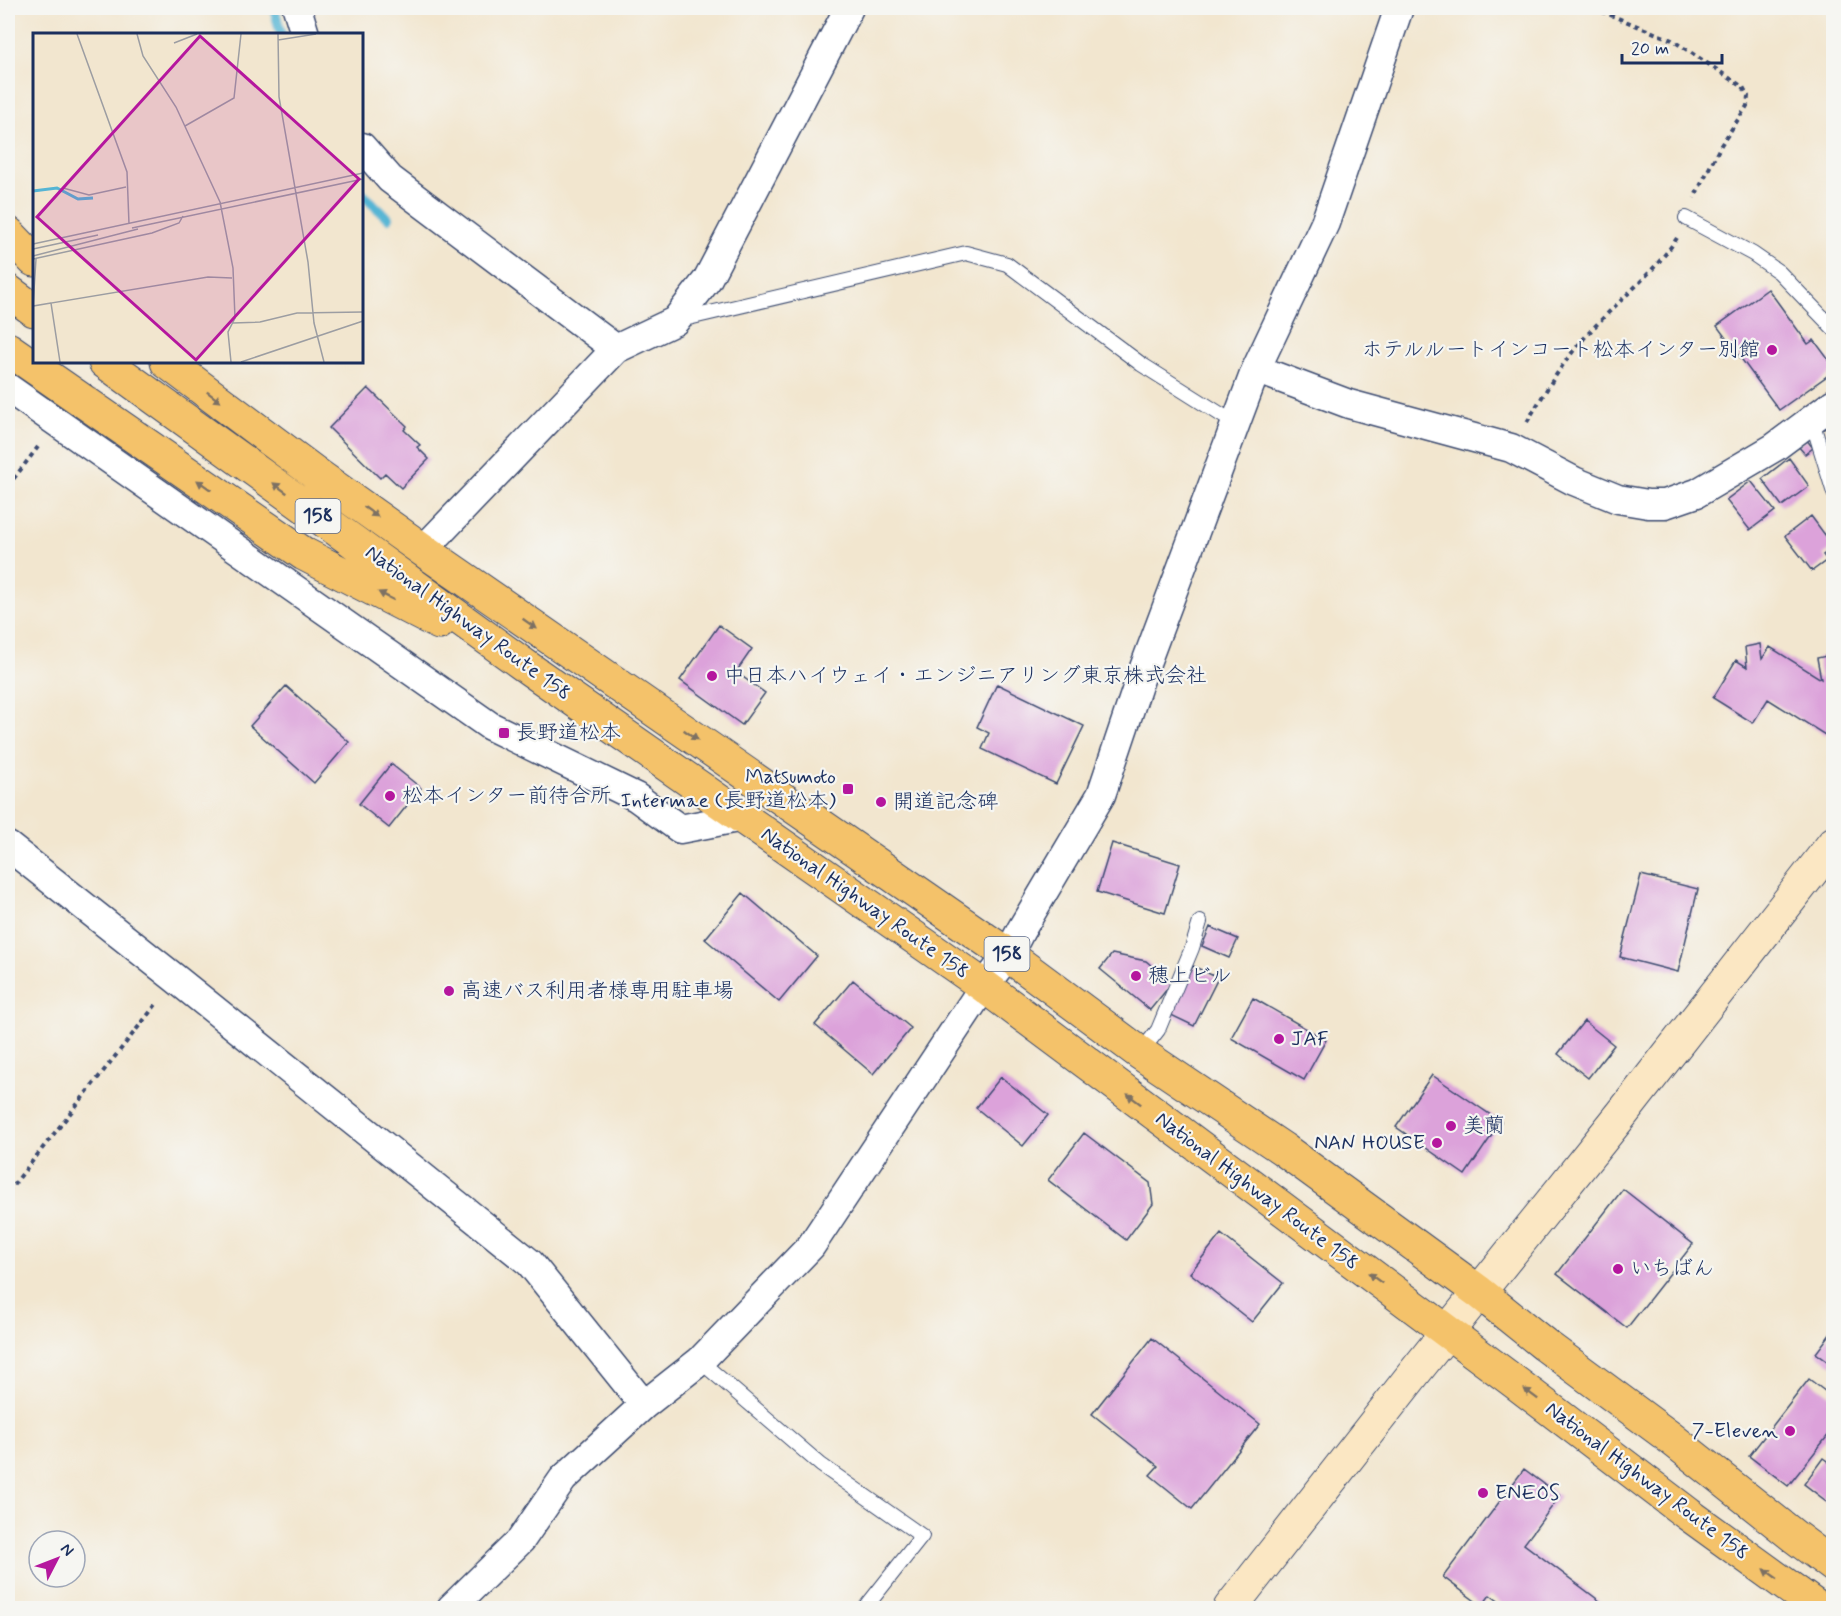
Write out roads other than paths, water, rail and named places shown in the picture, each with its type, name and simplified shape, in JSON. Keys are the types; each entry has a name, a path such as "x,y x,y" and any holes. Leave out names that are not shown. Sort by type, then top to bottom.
{"highway":[{"path":"8,232 33,260"},
{"path":"8,243 33,260"},
{"path":"8,291 33,309"},
{"path":"8,349 304,554 531,670"},
{"name":"National Highway Route 158","path":"106,363 531,670 984,986 1688,1514 1818,1608"},
{"name":"National Highway Route 158","path":"168,363 319,476 423,550 1008,955 1140,1053 1283,1149 1479,1292 1545,1345 1668,1436 1833,1566"}],"street":[{"path":"297,8 305,33"},
{"path":"423,550 616,349 675,321 707,280 849,8"},
{"path":"451,1608 521,1540 563,1479 644,1405 700,1361 811,1246 984,986 1008,955 1101,795 1142,676 1256,369 1325,223 1399,8"},
{"path":"363,148 390,179 616,349"},
{"path":"1256,369 1349,404 1511,448 1574,481 1618,499 1648,504 1665,504 1698,493 1775,447 1823,412"},
{"path":"8,388 490,726 636,796 680,829 743,817"},
{"path":"1230,1608 1630,1105 1833,843"},
{"path":"8,846 530,1263 644,1405"}],"lane":[{"path":"1686,218 1753,254 1779,272 1833,329"},
{"path":"675,321 966,253 1007,264 1141,364 1236,424"},
{"path":"1823,412 1833,493"},
{"path":"1140,1053 1158,1030 1192,948 1200,922"},
{"path":"700,1361 821,1465 922,1536 865,1608"}],"waterway":[{"path":"274,8 281,33"},
{"path":"363,195 388,218"}],"place":[{"name":"ホテルルートインコート松本インター別館","path":"1772,350"},
{"name":"中日本ハイウェイ・エンジニアリング東京株式会社","path":"712,676"},
{"name":"長野道松本","path":"504,733"},
{"name":"Matsumoto Intermae (長野道松本)","path":"848,789"},
{"name":"松本インター前待合所","path":"390,796"},
{"name":"開道記念碑","path":"881,802"},
{"name":"穂上ビル","path":"1136,976"},
{"name":"高速バス利用者様専用駐車場","path":"449,991"},
{"name":"JAF","path":"1279,1039"},
{"name":"美蘭","path":"1451,1126"},
{"name":"NAN HOUSE","path":"1437,1143"},
{"name":"いちばん","path":"1618,1269"},
{"name":"7-Eleven","path":"1790,1431"},
{"name":"ENEOS","path":"1483,1493"}]}
